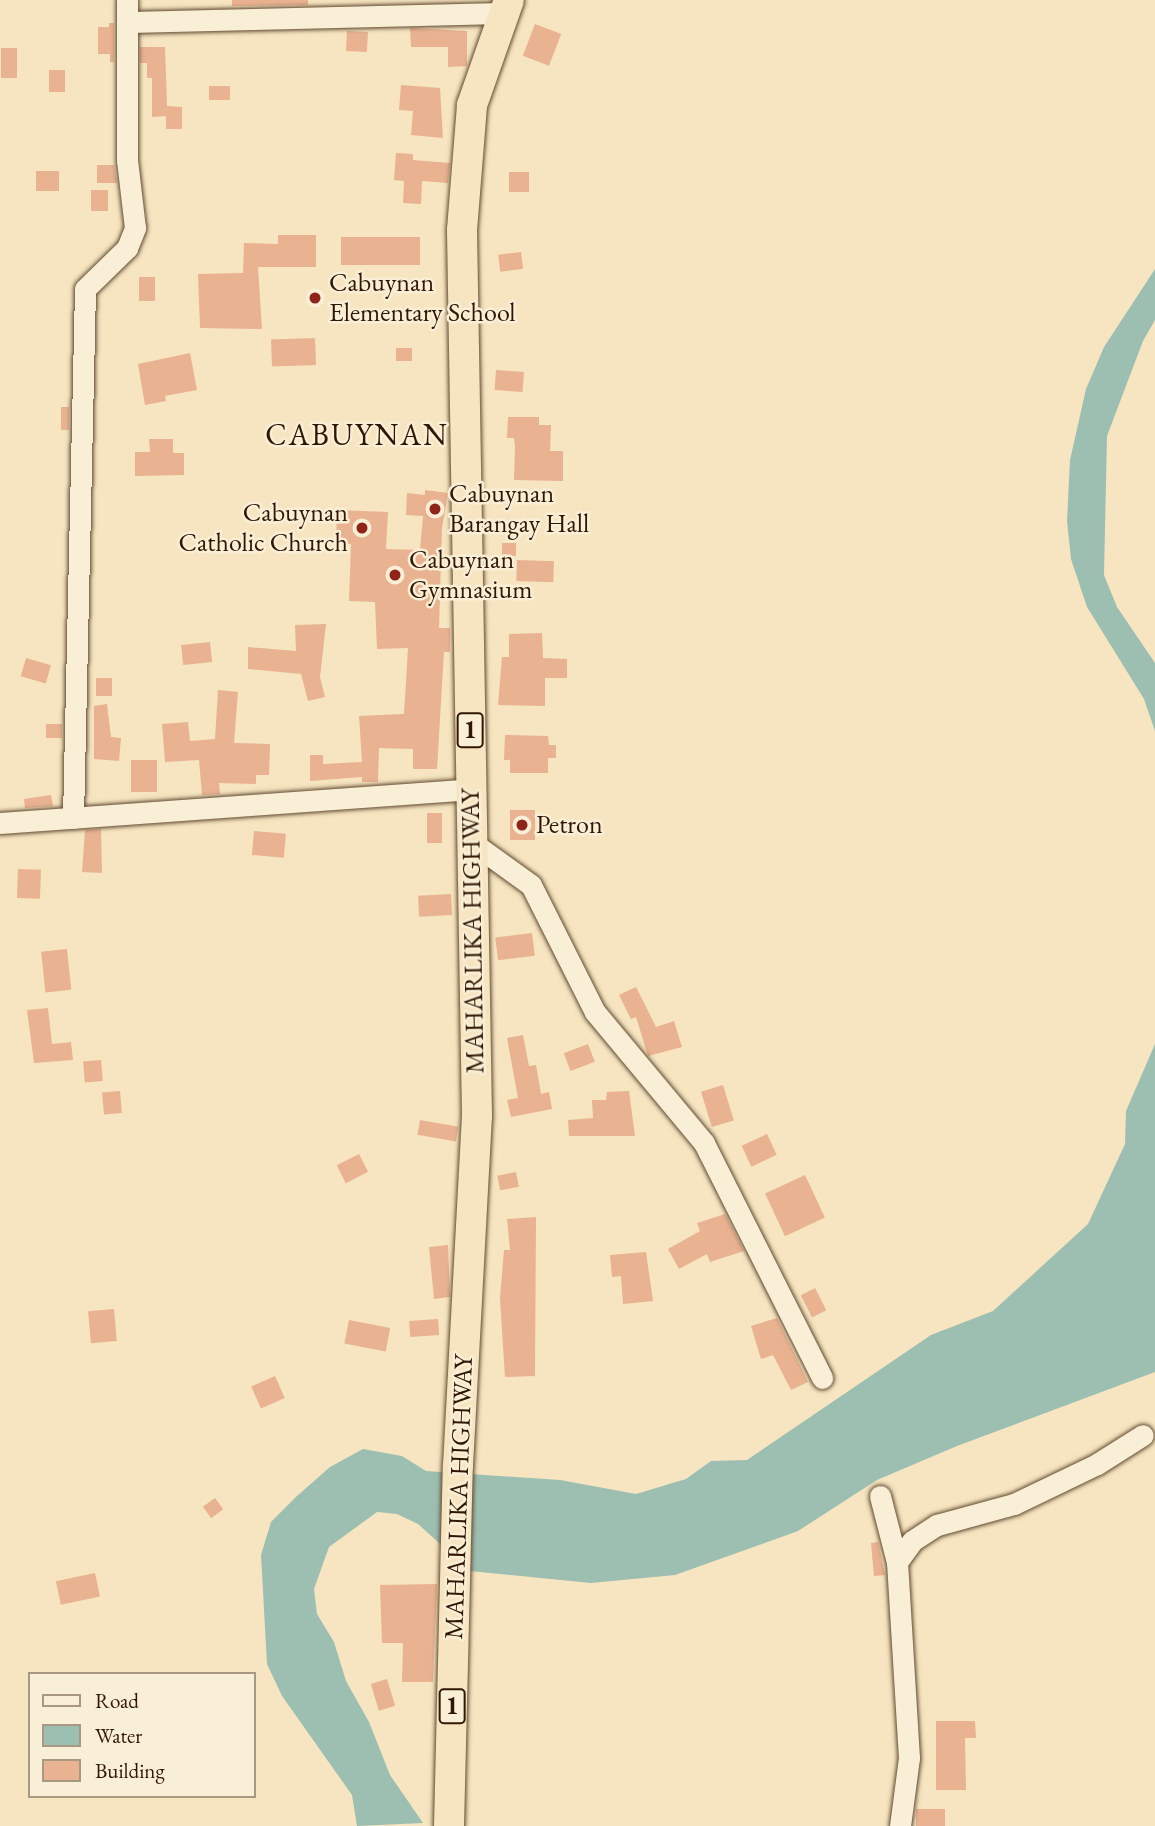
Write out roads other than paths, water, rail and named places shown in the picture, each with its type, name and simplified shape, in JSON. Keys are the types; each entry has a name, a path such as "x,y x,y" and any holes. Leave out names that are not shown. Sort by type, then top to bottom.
{"highway":[{"name":"MAHARLIKA HIGHWAY","path":"449,1826 458,1466 477,1116 461,230 471,105 505,7"}],"street":[{"path":"73,818 85,289 127,248 135,228 127,160 130,22 127,0"},
{"path":"130,22 505,7"},
{"path":"0,823 469,789"},
{"path":"470,841 531,885 595,1012 704,1143 822,1378"},
{"path":"897,1562 912,1541 937,1525 1014,1504 1097,1464 1143,1435"},
{"path":"880,1496 897,1562 909,1758 900,1826"}],"water":[{"path":"1155,269 1155,320 1143,341 1107,436 1104,575 1117,607 1155,663 1155,731 1144,699 1087,607 1071,559 1067,521 1070,460 1086,389 1104,347"},
{"path":"1155,1044 1155,1372 957,1446 877,1480 798,1531 675,1575 591,1583 470,1571 418,1524 397,1514 377,1512 329,1547 314,1589 317,1614 334,1642 346,1681 369,1722 390,1775 423,1823 357,1826 352,1795 282,1696 267,1664 261,1555 271,1522 297,1496 330,1467 363,1449 402,1456 426,1471 560,1480 636,1494 686,1479 711,1461 747,1460 931,1335 993,1311 1088,1224 1125,1144 1126,1111"}],"place":[{"name":"Cabuynan Elementary School","path":"315,298"},
{"name":"Cabuynan Barangay Hall","path":"435,509"},
{"name":"Cabuynan Catholic Church","path":"362,528"},
{"name":"Cabuynan Gymnasium","path":"395,575"},
{"name":"Petron","path":"522,825"}],"district":[{"name":"CABUYNAN","path":"357,435"}]}
